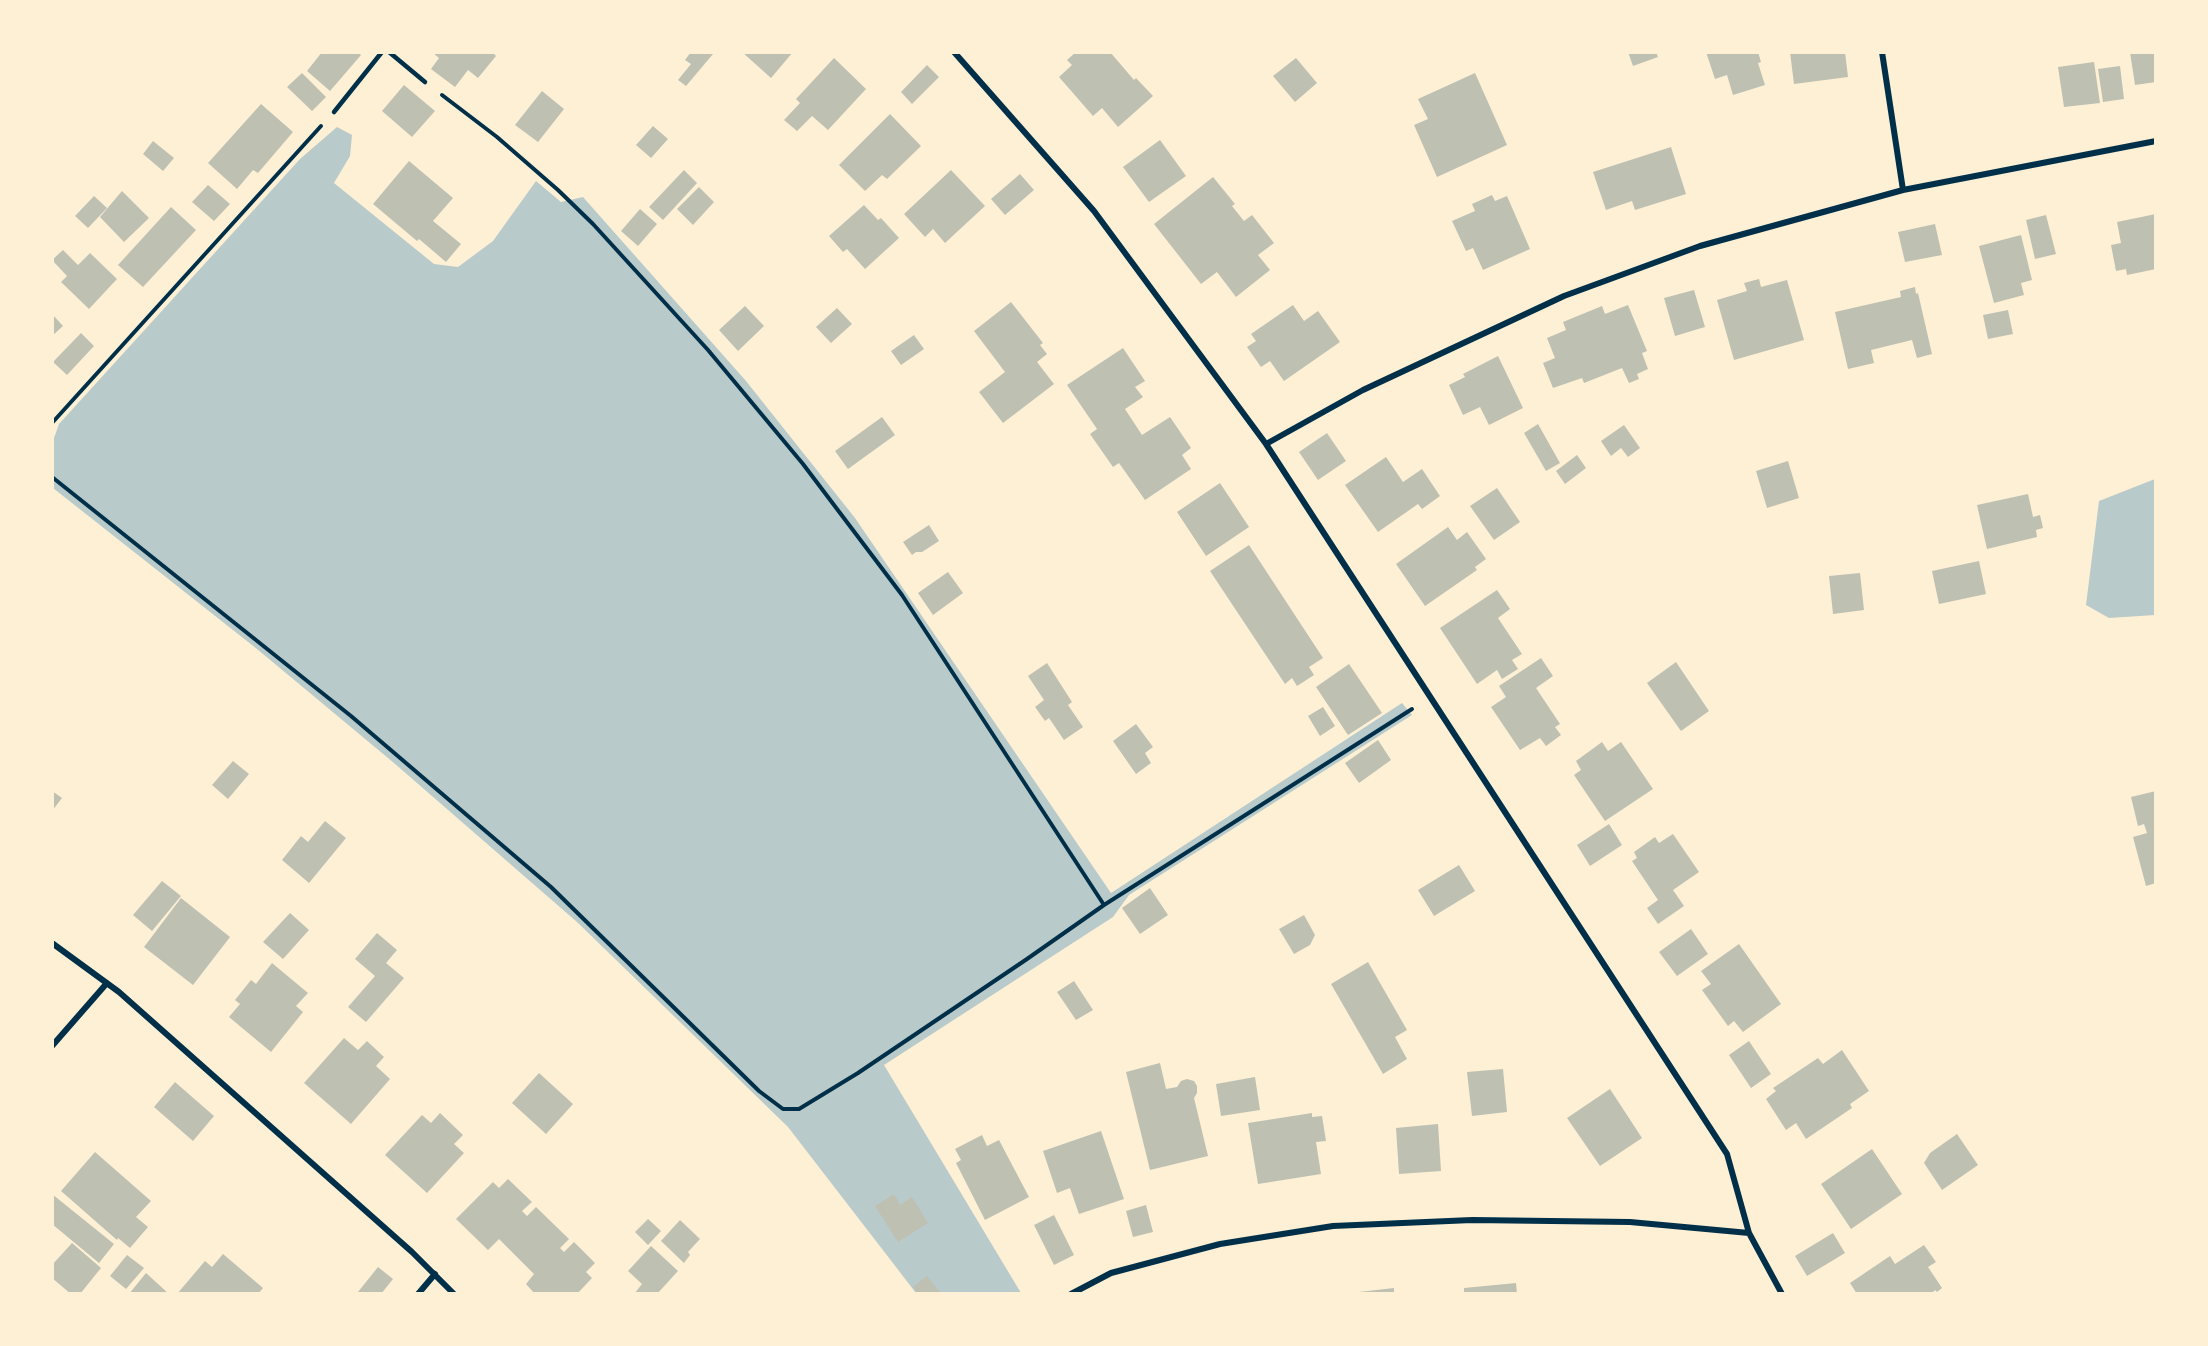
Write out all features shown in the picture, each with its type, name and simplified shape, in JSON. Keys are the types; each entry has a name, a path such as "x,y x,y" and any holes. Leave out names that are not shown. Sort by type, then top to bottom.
{"street":[{"path":"954,52 1094,211 1266,444 1726,1154 1749,1233 1782,1293"},
{"path":"1882,52 1903,190"},
{"path":"1266,444 1374,385 1564,296 1700,246 1903,190 2156,141"},
{"path":"52,943 107,983 454,1293"},
{"path":"52,1046 107,983"},
{"path":"1071,1293 1111,1273 1220,1244 1333,1226 1472,1220 1630,1222 1749,1233"},
{"path":"418,1293 435,1274"}],"lane":[{"path":"334,112 382,52"},
{"path":"389,52 425,82"}],"path":[{"path":"425,82 497,137 558,190 601,232 708,350 803,464 902,595 1104,904"},
{"path":"52,423 334,112"},
{"path":"52,477 351,716 542,879 759,1091 783,1109 799,1109 858,1073 1028,959 1104,904 1431,696"}],"shaded area":[{"path":"337,127 352,135 350,156 334,183 434,264 458,267 493,241 536,181 561,202 583,197 746,381 855,518 1111,893 1402,703 1412,715 1129,895 1113,917 884,1065 1021,1293 916,1293 788,1127 577,922 394,763 257,649 53,488 53,441 59,424 300,159"},
{"path":"2155,479 2155,615 2109,618 2086,605 2099,501"}],"building":[{"path":"322,52 357,52 361,55 330,91 307,71"},
{"path":"432,52 492,52 496,56 478,78 468,70 455,87 431,69 439,58"},
{"path":"691,52 713,54 686,86 678,80 691,64 685,60"},
{"path":"742,52 793,52 771,78"},
{"path":"1076,52 1110,52 1134,80 1136,78 1153,96 1118,127 1102,108 1093,116 1059,77 1072,65 1067,60"},
{"path":"1628,52 1656,52 1658,57 1633,66"},
{"path":"1706,52 1758,52 1761,62 1758,63 1765,85 1733,95 1727,75 1715,79"},
{"path":"1790,52 1845,52 1848,77 1794,84"},
{"path":"2130,52 2156,52 2156,82 2135,85"},
{"path":"834,58 866,89 828,130 812,116 797,131 784,120 800,103 796,99"},
{"path":"1296,58 1317,83 1295,102 1273,76"},
{"path":"2094,62 2100,103 2064,107 2058,67"},
{"path":"927,65 939,77 912,104 901,92"},
{"path":"2120,66 2124,99 2103,102 2098,69"},
{"path":"302,73 326,97 312,111 287,87"},
{"path":"1475,73 1507,145 1437,177 1414,125 1428,119 1418,99"},
{"path":"404,85 435,111 412,137 382,111"},
{"path":"542,91 564,109 538,142 515,125"},
{"path":"261,104 293,132 258,173 253,170 237,189 208,163"},
{"path":"890,114 921,146 887,179 882,175 865,191 839,165"},
{"path":"653,126 668,139 651,158 636,145"},
{"path":"1160,140 1186,176 1149,202 1123,167"},
{"path":"153,141 174,158 163,171 143,154"},
{"path":"1671,147 1686,194 1635,210 1632,201 1606,210 1593,172"},
{"path":"409,161 453,198 433,221 461,244 446,262 373,204"},
{"path":"684,170 697,183 663,220 649,207"},
{"path":"951,170 985,206 945,243 933,229 925,237 904,214"},
{"path":"1020,174 1034,190 1005,215 991,199"},
{"path":"1213,177 1235,204 1232,206 1244,221 1252,215 1274,243 1258,255 1270,270 1236,297 1217,272 1201,284 1154,224"},
{"path":"208,185 230,204 214,221 192,202"},
{"path":"699,187 714,202 693,225 677,209"},
{"path":"122,191 149,218 124,242 100,217"},
{"path":"1492,195 1495,201 1507,196 1530,249 1483,270 1473,248 1466,251 1452,221 1475,211 1472,204"},
{"path":"94,196 107,208 88,228 75,216"},
{"path":"864,205 878,220 881,218 899,238 865,269 847,249 843,252 829,236"},
{"path":"171,207 196,230 143,287 118,265"},
{"path":"640,209 657,224 638,246 621,231"},
{"path":"2156,214 2156,269 2127,275 2126,269 2116,271 2111,245 2121,243 2117,222"},
{"path":"2046,215 2056,254 2035,259 2026,220"},
{"path":"1935,224 1942,255 1905,262 1898,232"},
{"path":"2021,235 2032,280 2021,283 2024,295 1994,303 1979,246"},
{"path":"63,250 78,265 90,253 117,279 89,309 61,282 67,276 52,260"},
{"path":"1759,279 1761,287 1787,280 1804,340 1734,360 1717,300 1747,291 1744,283"},
{"path":"1915,287 1932,354 1917,358 1912,340 1871,350 1874,363 1848,369 1835,312 1901,297 1900,291"},
{"path":"1694,290 1705,327 1675,336 1664,298"},
{"path":"1011,302 1043,343 1040,345 1047,354 1037,362 1054,384 1003,423 979,392 1005,372 974,331"},
{"path":"1293,305 1304,321 1318,311 1340,342 1284,381 1270,361 1261,367 1247,347 1256,341 1251,334"},
{"path":"1628,305 1647,351 1642,353 1648,369 1637,374 1639,379 1629,383 1622,368 1584,383 1582,378 1553,388 1543,363 1555,358 1547,338 1566,330 1563,322 1602,306 1605,314"},
{"path":"745,306 764,326 738,351 719,330"},
{"path":"837,308 852,324 831,343 816,327"},
{"path":"2008,310 2013,334 1988,339 1983,315"},
{"path":"52,314 63,326 52,336"},
{"path":"81,333 94,346 67,375 53,362"},
{"path":"914,335 924,349 901,365 891,351"},
{"path":"1123,348 1145,381 1135,387 1143,397 1125,409 1142,435 1170,417 1191,448 1182,455 1191,469 1145,500 1119,463 1113,467 1090,434 1097,429 1067,385"},
{"path":"1498,356 1523,408 1489,425 1480,407 1463,415 1449,385 1465,377 1463,374"},
{"path":"882,417 895,435 848,469 835,451"},
{"path":"1538,424 1560,463 1546,471 1524,433"},
{"path":"1624,425 1640,448 1628,457 1621,448 1611,456 1601,441"},
{"path":"1327,433 1346,461 1318,480 1299,452"},
{"path":"1577,455 1586,468 1565,484 1556,471"},
{"path":"1386,457 1403,482 1422,469 1440,496 1422,509 1418,504 1378,532 1345,485"},
{"path":"1788,461 1799,498 1767,508 1756,471"},
{"path":"1220,483 1249,527 1206,556 1177,512"},
{"path":"1497,488 1520,522 1494,540 1470,506"},
{"path":"2028,494 2033,517 2040,515 2043,528 2036,530 2037,537 1987,549 1977,505"},
{"path":"929,525 939,541 922,552 912,555 903,542"},
{"path":"1448,527 1457,540 1467,532 1486,559 1475,567 1477,570 1425,606 1396,564"},
{"path":"1249,545 1323,658 1309,667 1314,675 1297,686 1292,678 1285,684 1210,571"},
{"path":"1979,561 1986,594 1939,604 1932,571"},
{"path":"948,572 963,593 933,615 918,593"},
{"path":"1860,573 1864,610 1833,614 1829,576"},
{"path":"1497,590 1510,609 1498,618 1522,654 1512,660 1518,669 1502,679 1497,670 1477,684 1440,628"},
{"path":"1541,658 1553,676 1536,688 1560,724 1555,727 1561,735 1546,746 1540,738 1520,750 1491,707 1506,697 1499,686"},
{"path":"1676,662 1709,711 1681,731 1647,683"},
{"path":"1047,663 1072,702 1068,705 1083,727 1064,740 1049,718 1045,721 1035,707 1044,700 1028,676"},
{"path":"1349,664 1382,713 1348,735 1316,687"},
{"path":"1323,707 1335,726 1320,736 1308,716"},
{"path":"1136,724 1153,747 1145,753 1151,763 1136,774 1113,741"},
{"path":"1378,740 1391,760 1359,783 1345,763"},
{"path":"1602,742 1608,751 1621,742 1653,789 1605,821 1574,775 1581,770 1576,761"},
{"path":"233,761 249,774 228,799 212,785"},
{"path":"52,791 62,798 52,811"},
{"path":"2156,791 2156,883 2146,886 2133,837 2147,833 2144,824 2138,826 2131,797"},
{"path":"325,821 346,838 309,883 282,860 301,836 308,842"},
{"path":"1609,824 1622,845 1590,866 1577,845"},
{"path":"1673,834 1699,872 1673,890 1684,906 1658,924 1647,908 1658,900 1632,861 1637,858 1634,852 1655,837 1659,843"},
{"path":"1459,865 1475,891 1434,916 1418,890"},
{"path":"162,881 181,896 152,931 133,915"},
{"path":"1150,888 1168,915 1140,934 1122,908"},
{"path":"181,898 230,937 193,985 144,947"},
{"path":"290,913 309,930 283,959 263,942"},
{"path":"1304,915 1315,935 1310,945 1294,954 1279,929"},
{"path":"1691,929 1708,954 1677,976 1659,952"},
{"path":"377,933 397,950 386,963 404,978 366,1022 348,1007 375,976 355,959"},
{"path":"1739,944 1781,1004 1743,1032 1734,1021 1728,1026 1702,990 1711,984 1701,971"},
{"path":"1368,962 1407,1030 1395,1037 1407,1059 1383,1074 1331,984"},
{"path":"272,963 308,993 296,1006 303,1012 271,1052 229,1017 240,1004 235,1000 251,980 256,984"},
{"path":"1074,981 1093,1010 1076,1020 1057,992"},
{"path":"344,1038 358,1050 367,1041 384,1057 376,1066 390,1079 351,1124 304,1083"},
{"path":"1749,1041 1771,1074 1751,1088 1729,1055"},
{"path":"1842,1050 1869,1091 1850,1104 1852,1108 1806,1139 1796,1123 1786,1130 1766,1099 1776,1091 1773,1088 1818,1058 1823,1064"},
{"path":"1160,1063 1166,1089 1177,1087 1181,1081 1187,1079 1194,1081 1197,1086 1194,1098 1208,1156 1150,1170 1126,1072"},
{"path":"1503,1069 1507,1112 1472,1116 1467,1072"},
{"path":"539,1073 573,1104 546,1134 512,1103"},
{"path":"1255,1077 1260,1110 1221,1116 1216,1084"},
{"path":"175,1082 214,1116 193,1141 154,1107"},
{"path":"1610,1089 1642,1138 1600,1166 1567,1118"},
{"path":"440,1113 463,1135 454,1144 464,1153 427,1193 385,1155 422,1115 431,1123"},
{"path":"1312,1113 1312,1117 1322,1116 1326,1141 1316,1142 1321,1174 1258,1184 1248,1123"},
{"path":"1438,1124 1441,1171 1399,1174 1396,1128"},
{"path":"1101,1131 1124,1199 1079,1214 1070,1188 1057,1193 1043,1151"},
{"path":"1957,1134 1978,1165 1942,1190 1924,1163 1930,1153"},
{"path":"982,1135 987,1146 999,1140 1029,1197 985,1220 956,1163 961,1160 955,1149"},
{"path":"1872,1149 1902,1194 1851,1229 1821,1184"},
{"path":"95,1152 151,1201 136,1217 148,1227 130,1248 118,1238 117,1240 61,1191"},
{"path":"508,1179 532,1202 522,1211 527,1216 536,1207 569,1239 560,1248 564,1252 574,1242 595,1263 586,1272 592,1278 577,1294 535,1294 526,1284 534,1274 499,1239 488,1250 456,1219 493,1182 499,1188"},
{"path":"52,1194 114,1244 99,1263 52,1224"},
{"path":"894,1194 900,1205 912,1197 928,1223 898,1242 875,1206"},
{"path":"1146,1205 1153,1232 1133,1237 1126,1211"},
{"path":"1054,1215 1074,1255 1054,1265 1034,1225"},
{"path":"648,1219 661,1231 648,1245 635,1232"},
{"path":"680,1220 700,1239 688,1252 690,1255 684,1263 661,1241"},
{"path":"1833,1233 1845,1253 1807,1276 1795,1256"},
{"path":"72,1243 101,1268 80,1294 71,1294 52,1278 52,1265"},
{"path":"1924,1245 1936,1262 1928,1267 1942,1288 1937,1292 1935,1290 1931,1294 1857,1294 1850,1283 1890,1256 1895,1264"},
{"path":"651,1246 678,1271 657,1294 634,1294 642,1284 628,1271"},
{"path":"223,1254 263,1288 258,1294 177,1294 205,1261 212,1267"},
{"path":"127,1255 144,1268 126,1289 110,1276"},
{"path":"378,1267 393,1279 381,1294 360,1294 358,1292"},
{"path":"146,1273 169,1294 129,1294"},
{"path":"927,1276 941,1294 918,1294 913,1287"},
{"path":"1516,1283 1517,1294 1464,1294 1464,1288"},
{"path":"1394,1288 1394,1294 1359,1294 1359,1292"}]}
